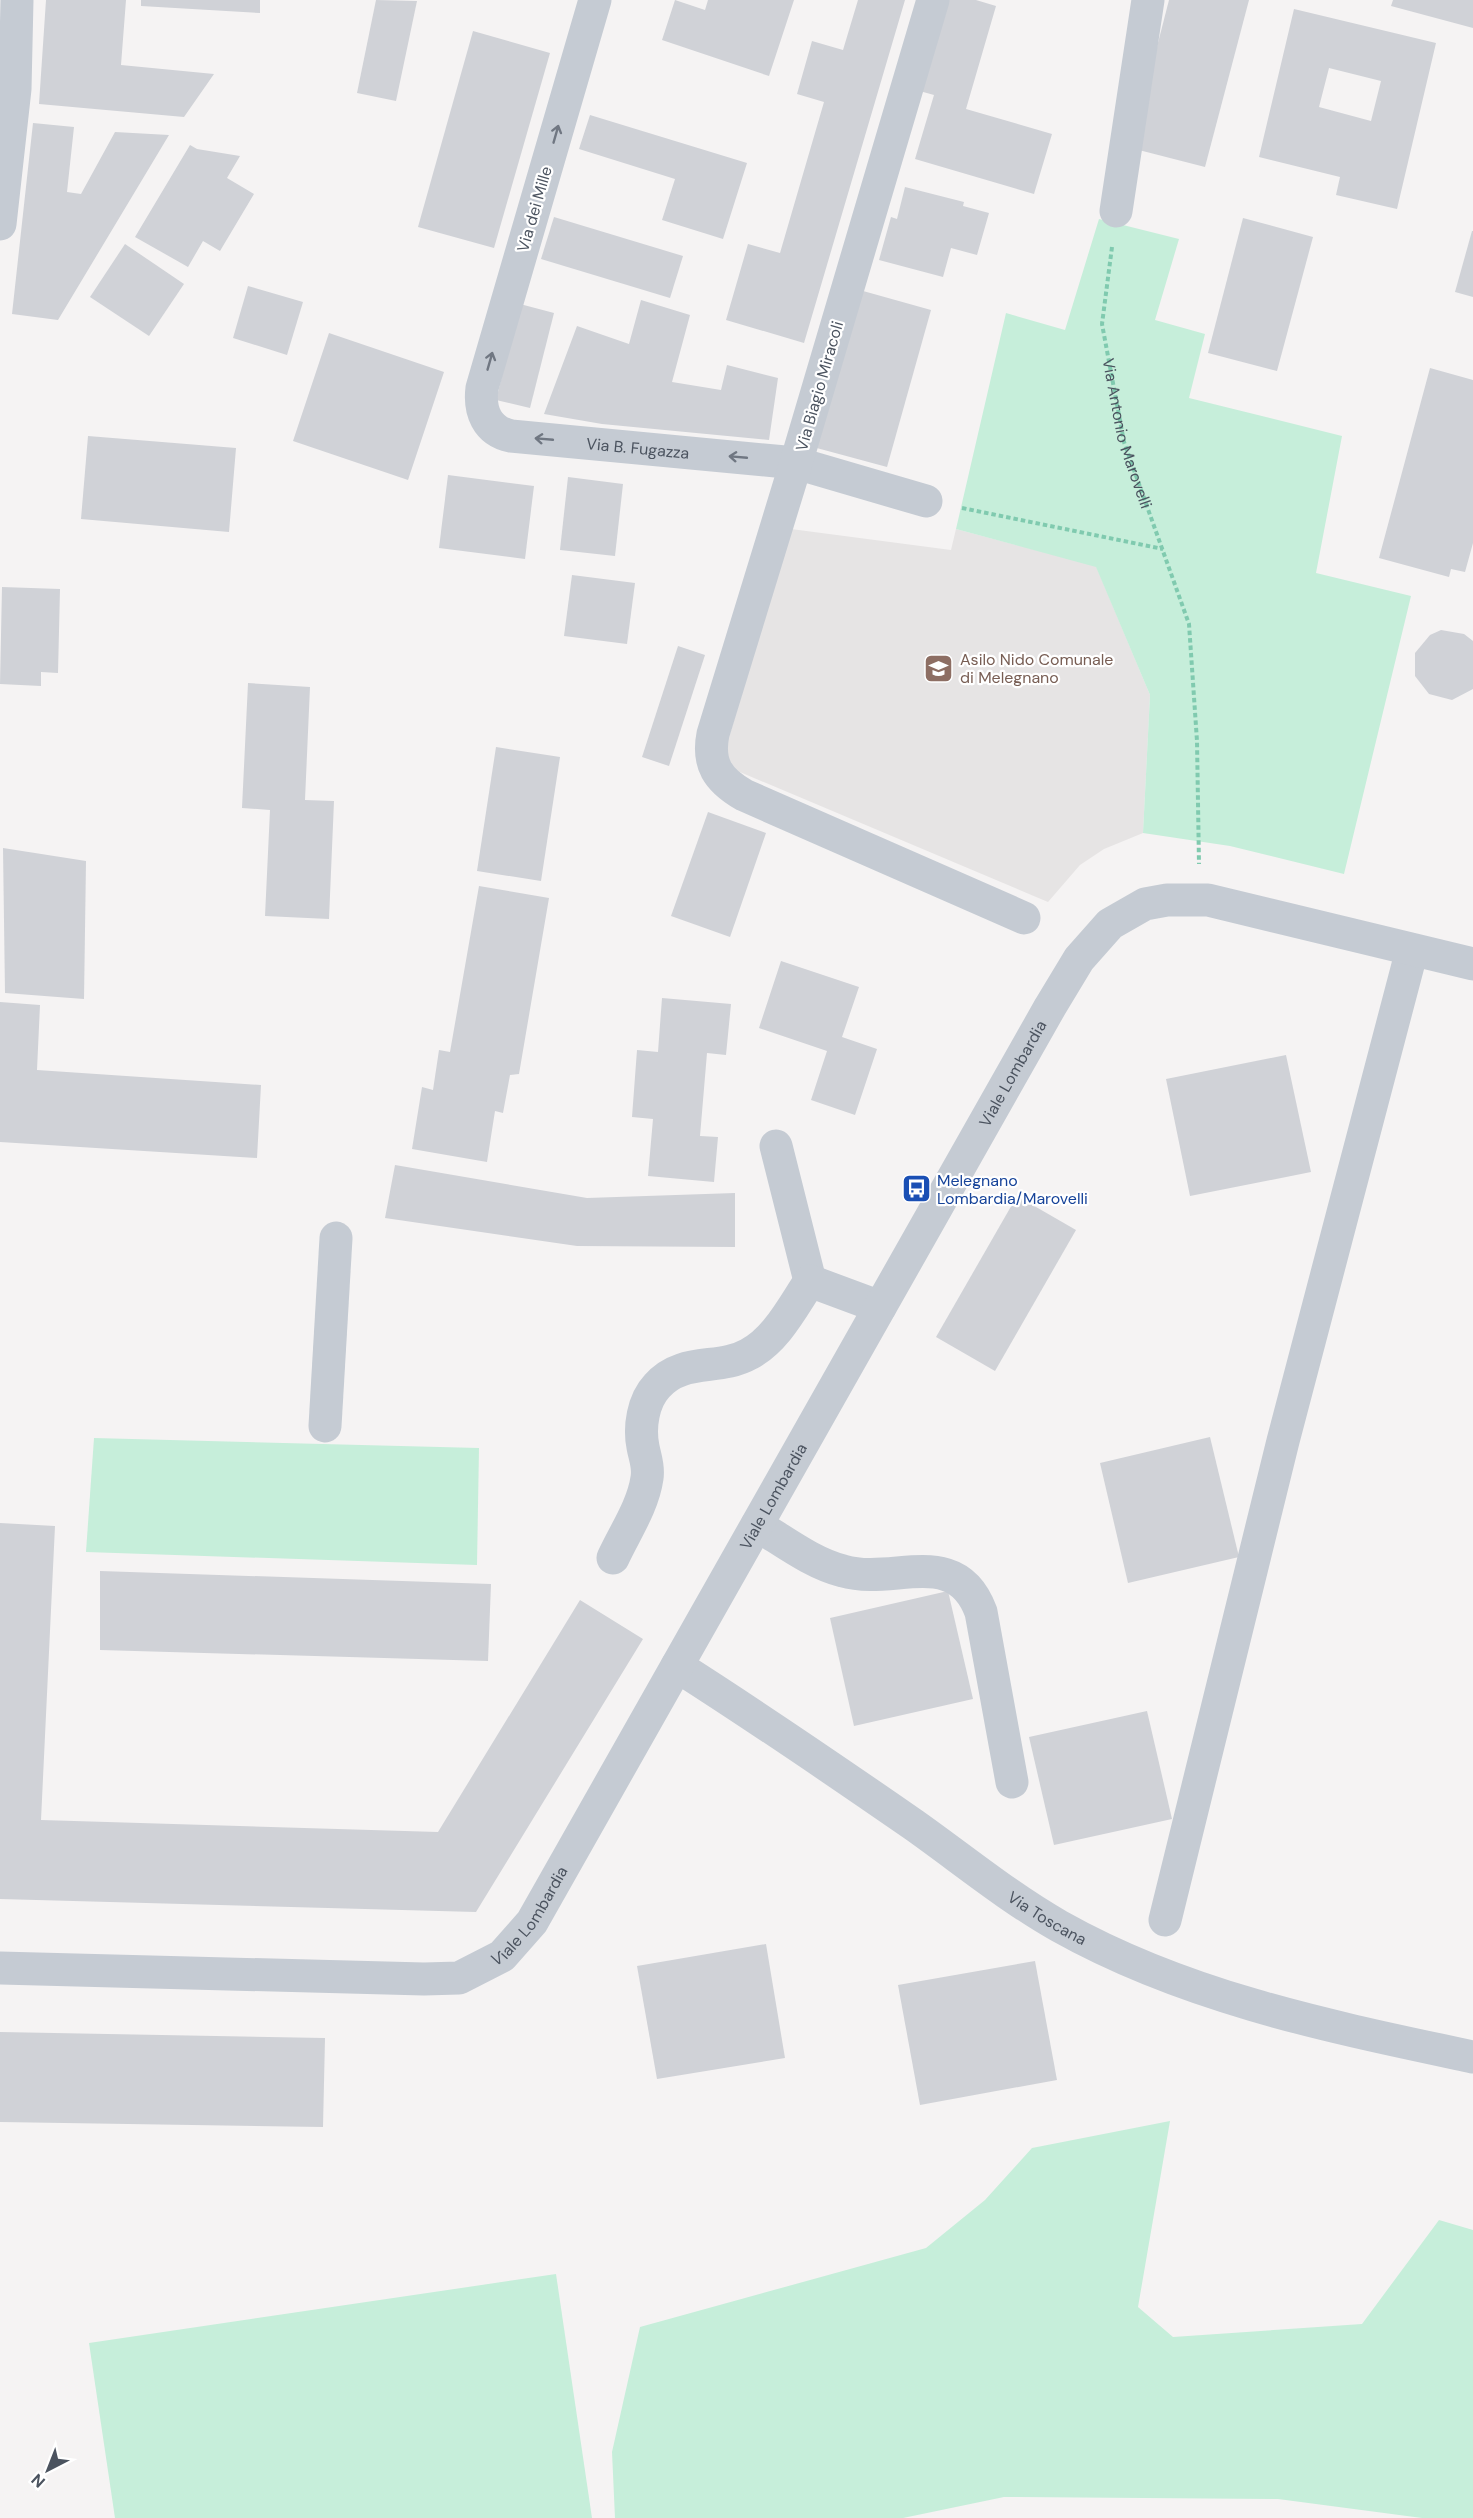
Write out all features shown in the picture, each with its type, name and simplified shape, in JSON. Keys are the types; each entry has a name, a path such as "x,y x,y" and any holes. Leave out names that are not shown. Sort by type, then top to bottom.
{"street":[{"name":"Via dei Mille","path":"485,418 481,410 482,388 595,0"},
{"name":"Via Biagio Miracoli","path":"933,0 713,734 711,759 715,771 730,787 744,795 1024,918"},
{"path":"1116,211 1148,0"},
{"path":"0,224 15,89 12,2"},
{"name":"Via B. Fugazza","path":"485,418 494,428 511,436 796,463 926,501"},
{"name":"Viale Lombardia","path":"0,1968 459,1978 502,1956 532,1922 1079,959 1098,935 1120,916 1144,904 1208,900 1473,964"},
{"path":"1165,1920 1283,1441 1412,950"},
{"path":"613,1558 645,1488 648,1465 641,1438 649,1397 661,1381 676,1371 688,1366 734,1361 762,1346 775,1333 810,1281 776,1146"},
{"path":"325,1426 336,1238"},
{"path":"810,1281 880,1307"},
{"path":"758,1525 815,1560 845,1572 879,1575 937,1571 960,1581 976,1600 981,1612 1012,1782"},
{"name":"Via Toscana","path":"677,1666 881,1802 1059,1926 1152,1969 1267,2010 1473,2057"}],"path":[{"name":"Via Antonio Marovelli","path":"1116,211 1102,324 1124,442 1189,624 1197,741 1199,864"},
{"path":"926,501 1162,549"}],"shaded area":[{"path":"791,529 951,550 956,529 1096,566 1150,695 1143,833 1104,849 1080,865 1048,902 721,764"}],"green space":[{"path":"1099,219 1179,239 1155,320 1205,334 1189,398 1342,436 1316,573 1411,596 1344,874 1230,846 1143,833 1150,695 1096,567 956,529 1006,313 1065,330"},
{"path":"94,1438 479,1448 477,1565 86,1552"},
{"path":"1170,2121 1138,2307 1173,2337 1362,2324 1439,2220 1473,2230 1473,2518 1422,2518 1278,2499 1004,2497 903,2518 615,2518 612,2452 640,2327 926,2248 985,2200 1032,2148"},
{"path":"556,2274 592,2518 115,2518 89,2343"}],"building":[{"path":"46,0 126,0 121,65 214,74 184,117 39,104"},
{"path":"141,0 260,0 260,13 141,6"},
{"path":"376,0 417,1 396,101 357,93"},
{"path":"675,0 705,10 708,0 794,0 769,76 662,40"},
{"path":"858,0 905,0 804,343 726,320 748,244 780,253 824,102 797,94 812,41 843,50"},
{"path":"944,0 976,0 996,6 966,109 1052,134 1034,194 915,159 934,95 916,90"},
{"path":"1169,0 1249,0 1205,167 1131,148"},
{"path":"1393,0 1473,0 1473,28 1391,6"},
{"path":"1294,9 1436,43 1397,209 1336,195 1340,177 1259,157","holes":["1329,68 1381,81 1371,121 1319,107"]},
{"path":"473,31 550,53 494,248 418,227"},
{"path":"590,115 747,163 723,239 662,220 675,179 579,149"},
{"path":"33,123 74,127 67,192 81,194 115,132 169,135 58,320 12,314"},
{"path":"190,145 197,149 240,156 227,178 254,194 220,251 203,241 188,267 135,237"},
{"path":"905,187 964,202 963,206 989,213 977,255 951,248 943,277 879,260 891,217 897,219"},
{"path":"554,217 683,256 670,298 541,259"},
{"path":"1243,218 1313,237 1277,371 1208,353"},
{"path":"1473,231 1473,297 1455,292"},
{"path":"125,244 184,284 149,336 90,297"},
{"path":"248,286 303,302 287,355 233,338"},
{"path":"856,289 931,310 887,467 813,447"},
{"path":"641,300 690,315 672,382 721,390 727,365 778,378 769,440 602,424 544,414 577,326 629,344"},
{"path":"520,304 554,313 530,408 496,400"},
{"path":"329,333 444,372 408,480 293,441"},
{"path":"1430,368 1473,380 1473,543 1465,572 1451,569 1449,577 1379,558"},
{"path":"88,436 236,448 229,532 81,519"},
{"path":"448,475 534,486 525,559 439,548"},
{"path":"568,477 623,484 615,556 560,550"},
{"path":"572,575 635,583 627,644 564,636"},
{"path":"2,587 60,589 58,673 41,672 41,686 0,684"},
{"path":"1441,630 1464,634 1473,641 1473,689 1452,700 1429,694 1415,676 1415,653 1430,635"},
{"path":"678,646 705,655 669,766 642,757"},
{"path":"248,683 310,687 305,800 334,801 329,919 265,916 270,810 242,808"},
{"path":"496,747 560,757 541,881 477,871"},
{"path":"708,812 766,833 730,937 671,916"},
{"path":"3,848 86,861 84,999 5,993"},
{"path":"479,886 549,898 519,1074 510,1075 503,1113 495,1111 487,1162 412,1149 422,1087 433,1090 439,1050 450,1052"},
{"path":"781,961 859,987 842,1037 877,1049 855,1115 811,1100 827,1051 759,1028"},
{"path":"662,998 731,1004 726,1055 707,1053 700,1136 718,1137 714,1182 648,1176 653,1119 632,1117 637,1050 658,1052"},
{"path":"0,1002 40,1005 37,1070 261,1085 257,1158 0,1142"},
{"path":"1286,1055 1311,1172 1190,1196 1166,1079"},
{"path":"395,1165 587,1198 735,1193 735,1247 577,1246 385,1218"},
{"path":"1017,1196 1076,1230 995,1371 936,1337"},
{"path":"1210,1437 1239,1557 1128,1583 1100,1463"},
{"path":"0,1523 55,1526 41,1820 438,1832 580,1600 643,1639 476,1912 0,1899"},
{"path":"100,1571 491,1584 488,1661 100,1650"},
{"path":"948,1591 973,1699 854,1726 830,1618"},
{"path":"1147,1711 1172,1819 1054,1845 1029,1737"},
{"path":"766,1944 785,2058 657,2079 637,1966"},
{"path":"1035,1961 1057,2080 920,2105 898,1985"},
{"path":"0,2032 325,2038 323,2127 0,2122"}],"place":[{"name":"Asilo Nido Comunale di Melegnano","path":"939,668"},
{"name":"Melegnano Lombardia/Marovelli","path":"916,1189"}]}
